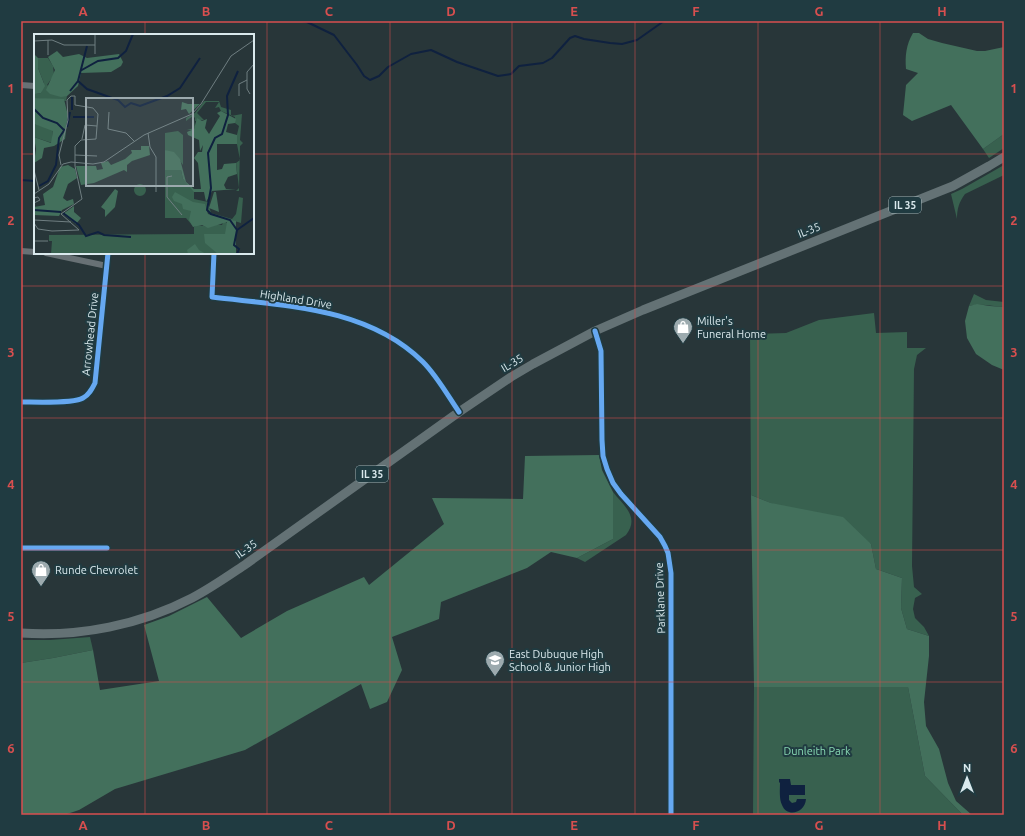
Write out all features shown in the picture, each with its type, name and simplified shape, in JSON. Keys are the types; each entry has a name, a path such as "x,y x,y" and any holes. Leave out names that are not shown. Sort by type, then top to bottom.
{"main road":[{"name":"IL-35","path":"21,633 62,634 93,630 152,616 193,598 246,564 459,412 528,368 595,331 643,310 953,186 1004,157"}],"street":[{"path":"21,85 34,86"},
{"path":"21,251 34,252"},
{"path":"51,254 107,266"},
{"name":"Arrowhead Drive","path":"21,402 76,401 83,398 92,389 95,383 102,325 108,254"},
{"name":"Highland Drive","path":"214,254 212,297 323,312 354,321 383,333 408,349 425,364 459,412"},
{"name":"Parklane Drive","path":"595,331 601,351 602,440 603,456 607,469 612,483 660,538 668,553 671,574 671,815"},
{"path":"21,548 106,548"}],"green space":[{"path":"913,33 919,33 928,39 942,43 977,51 1004,47 1004,134 983,149 951,105 912,121 903,115 906,85 918,73 906,69 906,51"},
{"path":"1004,134 1004,148 989,158 983,149"},
{"path":"1004,165 1004,175 965,194 961,200 957,212 957,219 951,194"},
{"path":"974,294 986,300 1004,302 1004,307 982,305 969,306"},
{"path":"977,304 1004,307 1004,370 992,365 976,354 967,338 965,321 969,306"},
{"path":"874,313 876,333 907,332 907,348 926,348 917,355 914,369 912,566 914,587 922,594 915,598 913,609 915,618 924,627 929,636 907,629 901,608 902,578 876,569 871,544 751,495 750,334 786,333 819,320"},
{"path":"599,455 602,470 613,492 613,539 577,558 551,552 527,568 441,602 439,619 392,637 402,670 387,702 370,709 361,684 245,750 115,789 79,810 64,815 21,815 21,663 93,650 100,690 159,681 144,625 169,616 207,597 241,638 287,611 364,577 369,585 444,524 432,498 523,499 525,456"},
{"path":"613,492 629,512 631,517 630,529 626,535 585,562 577,558 613,539"},
{"path":"751,495 771,503 843,517 871,544 876,569 902,578 901,608 907,629 929,636 929,656 924,702 926,726 939,749 948,783 956,801 972,815 963,815 925,776 908,687 754,687"},
{"path":"90,637 93,650 21,663 21,640 50,640"},
{"name":"Dunleith Park","path":"754,687 908,687 925,776 963,815 753,815"}],"water":[{"path":"779,779 790,779 791,785 805,785 805,795 789,795 789,800 792,803 796,802 797,799 806,799 803,808 792,813 784,809 780,800"}],"waterway":[{"path":"302,21 334,35 364,76 370,80 379,76 388,67 411,54 431,50 457,62 498,76 511,74 519,66 543,63 552,58 570,38 575,36 584,39 622,44 637,40 664,21"},
{"path":"21,180 34,181"}],"cycle path":[{"path":"21,402 78,400 87,395 91,390 95,383 108,254"},
{"path":"214,254 212,297 268,303 324,312 377,330 401,344 423,362 438,380 459,412"},
{"path":"595,331 601,351 602,440 603,456 607,469 613,483 660,537 668,553 671,573 671,815"},
{"path":"21,548 107,548"}],"place":[{"name":"Miller's Funeral Home","path":"683,344"},
{"name":"Runde Chevrolet","path":"41,587"},
{"name":"East Dubuque High School & Junior High","path":"495,677"}]}
